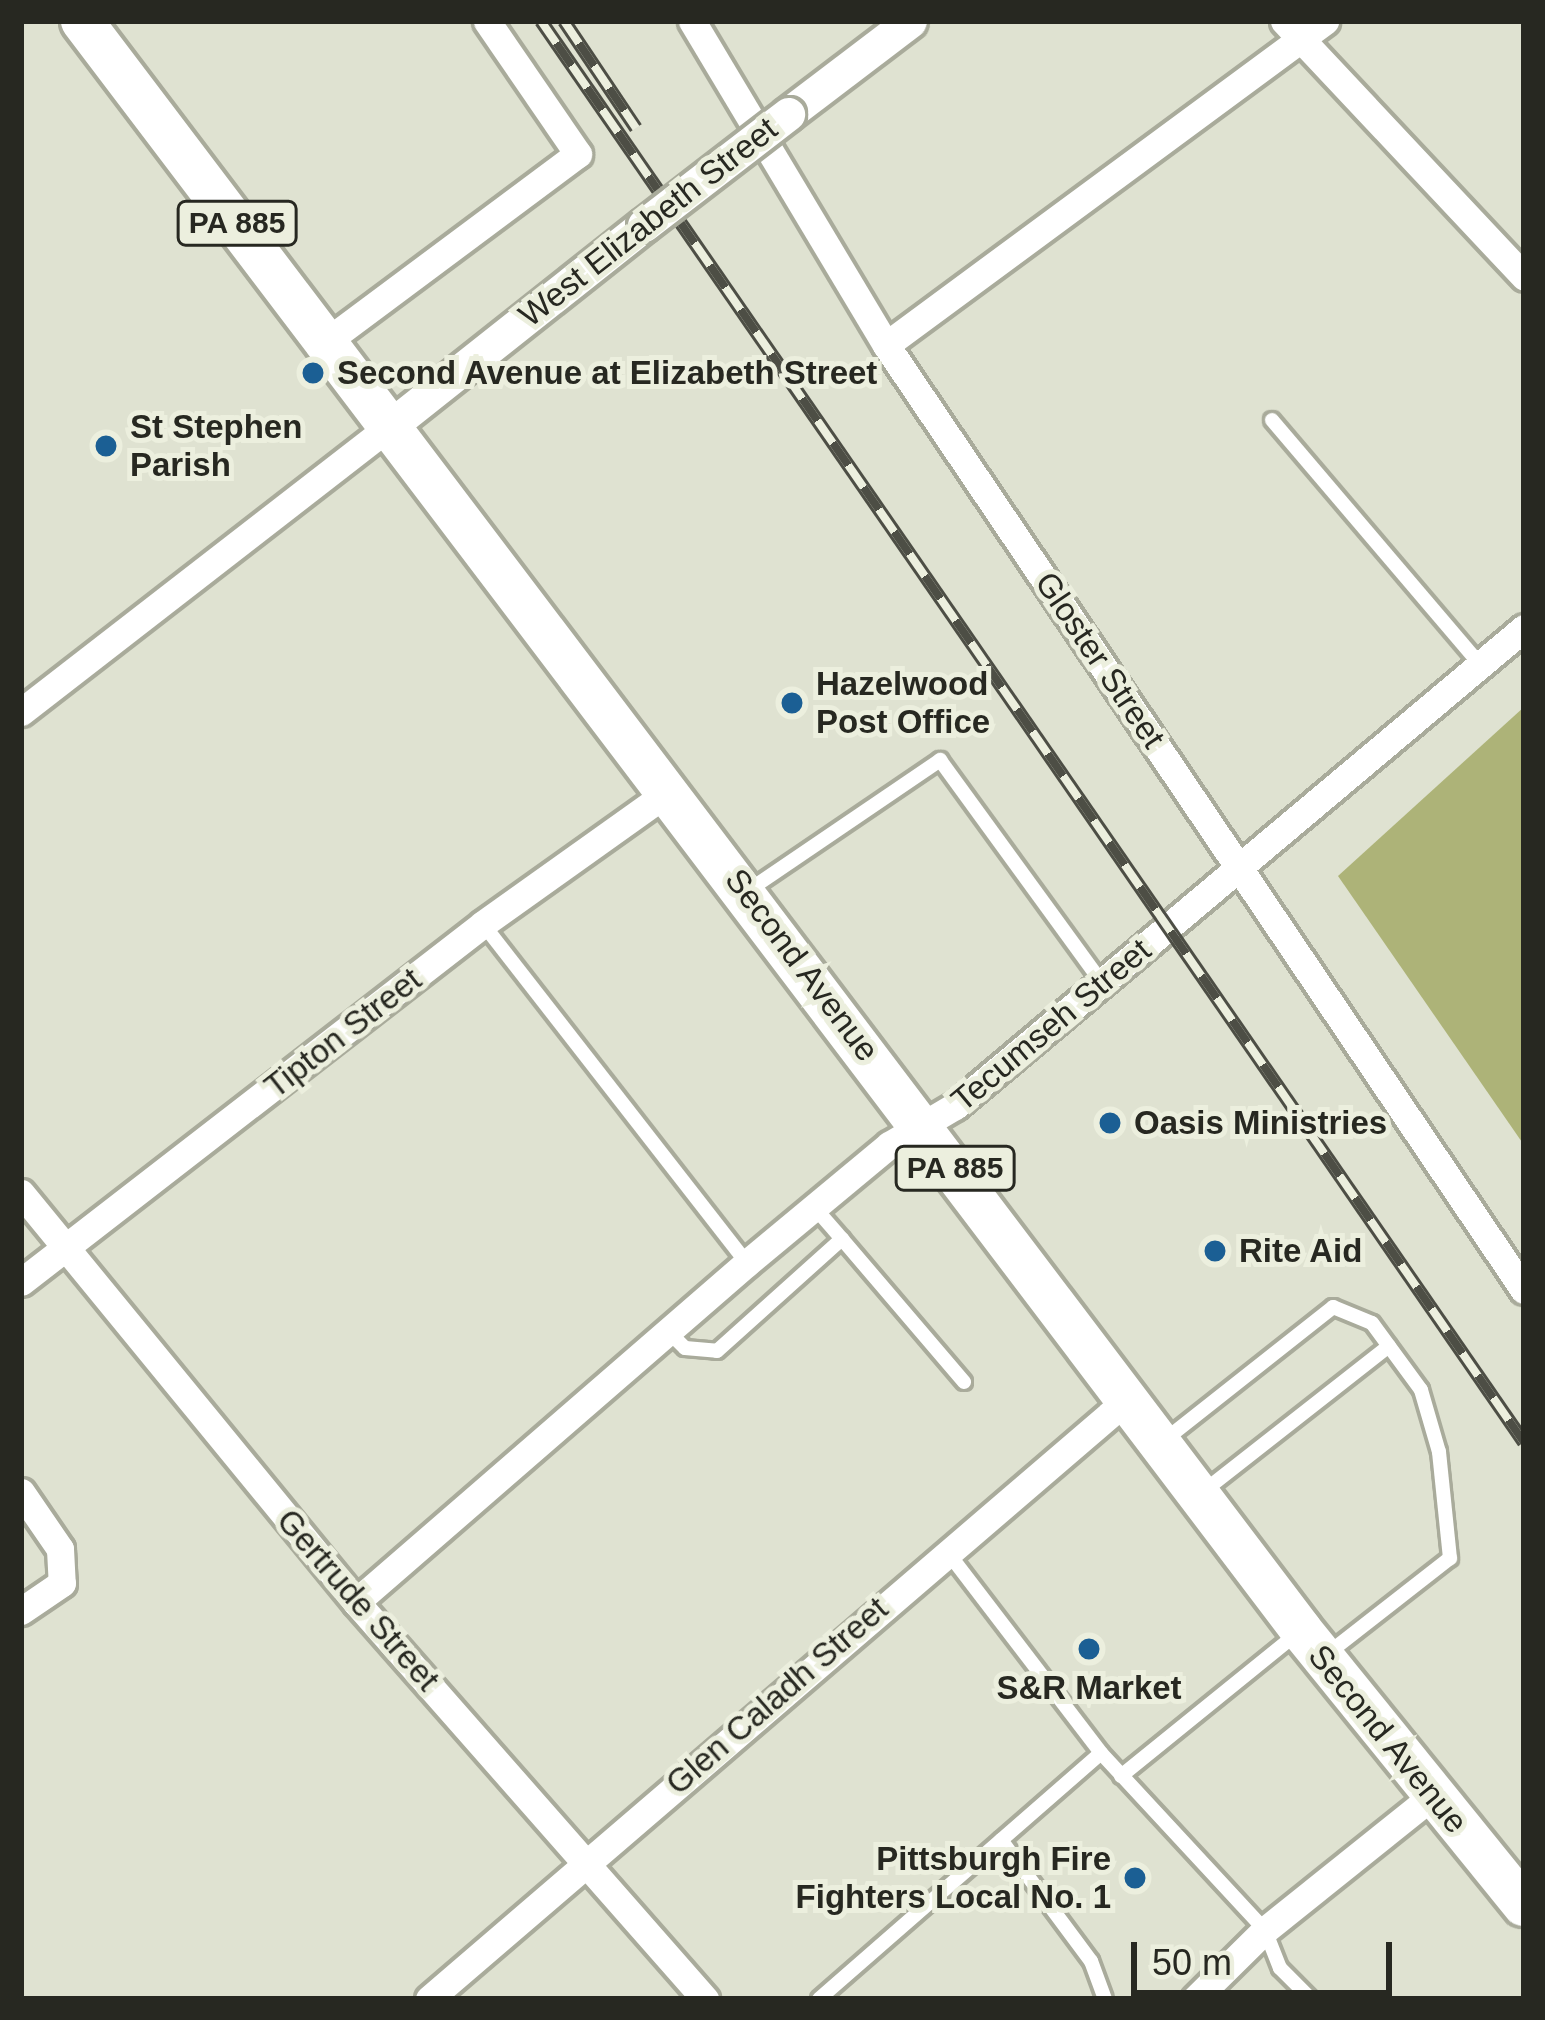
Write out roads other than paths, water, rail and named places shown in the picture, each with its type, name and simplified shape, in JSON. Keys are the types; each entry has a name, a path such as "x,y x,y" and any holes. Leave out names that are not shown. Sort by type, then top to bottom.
{"main road":[{"name":"Second Avenue","path":"82,21 671,790 1311,1644 1524,1905"}],"street":[{"path":"327,341 578,154 487,21"},
{"name":"Gloster Street","path":"692,21 886,345 1524,1290"},
{"name":"West Elizabeth Street","path":"389,427 910,21"},
{"path":"886,345 1292,30 1325,21"},
{"path":"1292,30 1524,278"},
{"path":"21,712 389,427"},
{"name":"Tecumseh Street","path":"356,1601 747,1262 889,1145 925,1127 1102,983 1524,628"},
{"name":"Tipton Street","path":"21,1282 483,924 671,790"},
{"name":"Gertrude Street","path":"21,1193 63,1250 356,1601 705,1999"},
{"name":"Glen Caladh Street","path":"429,1999 946,1550 1129,1398"},
{"path":"21,1492 60,1549 62,1582 21,1611"},
{"path":"1195,1999 1265,1930 1432,1796"}],"lane":[{"path":"1272,420 1481,666"},
{"path":"746,892 940,760 1102,983"},
{"path":"483,924 747,1262"},
{"path":"814,1207 964,1382"},
{"path":"668,1330 685,1348 717,1351 842,1239"},
{"path":"1120,1776 1311,1644 1450,1558 1439,1452 1421,1390 1372,1323 1333,1307 1162,1442"},
{"path":"1200,1494 1389,1346"},
{"path":"946,1550 1120,1776 1265,1930 1280,1968 1311,1999"},
{"path":"819,1999 1101,1753"},
{"path":"1001,1840 1091,1960 1106,1999"}],"railway":[{"path":"541,21 1524,1442"},
{"path":"564,21 636,128"}],"place":[{"name":"Second Avenue at Elizabeth Street","path":"313,373"},
{"name":"St Stephen Parish","path":"106,446"},
{"name":"Hazelwood Post Office","path":"792,703"},
{"name":"Oasis Ministries","path":"1110,1123"},
{"name":"Rite Aid","path":"1215,1251"},
{"name":"S&R Market","path":"1089,1649"},
{"name":"Pittsburgh Fire Fighters Local No. 1","path":"1135,1878"}]}
